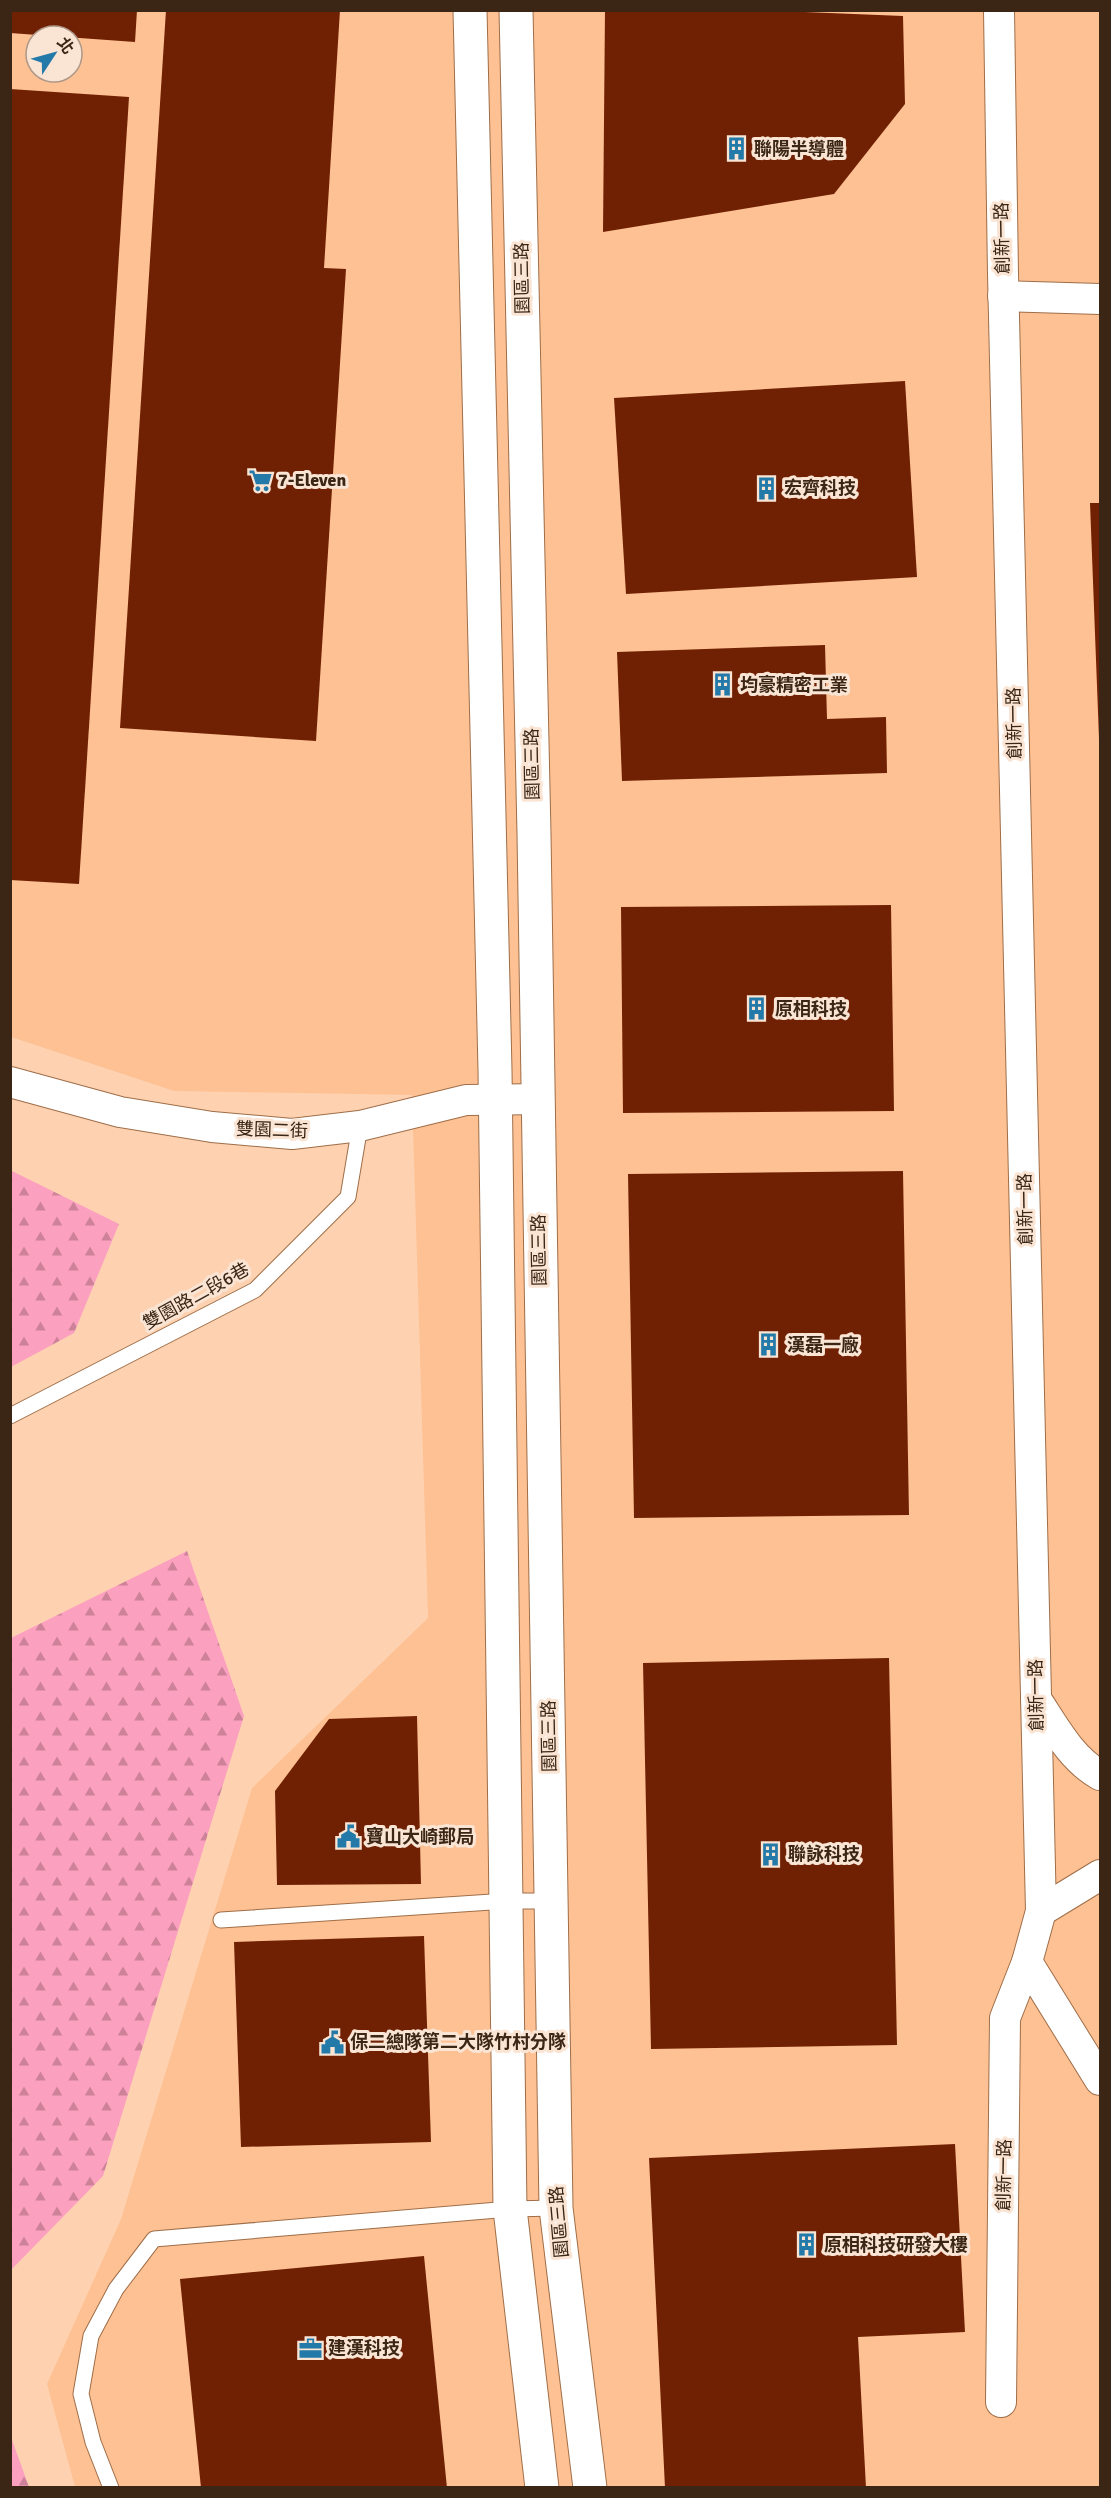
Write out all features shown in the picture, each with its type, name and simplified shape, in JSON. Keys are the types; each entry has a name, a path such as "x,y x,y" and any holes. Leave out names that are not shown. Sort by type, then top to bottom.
{"street":[{"path":"470,10 490,821 510,2209 542,2487"},
{"name":"園區三路","path":"516,10 534,834 556,2208 590,2487"},
{"name":"創新一路","path":"999,10 1041,1911 1027,1962 1005,2018 1001,2402"},
{"path":"1004,296 1101,299"},
{"name":"雙園二街","path":"10,1082 120,1112 212,1127 292,1134 360,1126 466,1100 537,1099"},
{"path":"1036,1699 1064,1743 1093,1771 1101,1775"},
{"path":"1041,1911 1101,1875"},
{"path":"1027,1962 1101,2080"}],"lane":[{"name":"雙園路二段6巷","path":"10,1416 255,1290 348,1197 360,1126"},
{"path":"221,1920 507,1901 552,1901"},
{"path":"111,2487 93,2442 81,2394 91,2336 116,2289 154,2239 510,2209 556,2208"}],"shaded area":[{"path":"11,11 1100,11 1100,2487 75,2487 47,2384 121,2219 252,1788 428,1618 412,1095 174,1091 11,1037"}],"green space":[{"path":"10,1170 119,1224 74,1333 11,1367"},
{"path":"187,1551 244,1716 103,2176 11,2270 11,1638"},
{"path":"11,2437 29,2487 11,2487"}],"building":[{"path":"10,10 137,10 135,42 84,38 84,24 24,24 24,34 10,33"},
{"path":"166,10 340,10 324,268 346,269 316,741 120,728"},
{"name":"聯陽半導體","path":"605,10 757,10 903,16 905,104 834,194 603,232"},
{"path":"10,89 129,97 79,884 10,880"},
{"name":"宏齊科技","path":"905,381 917,577 626,594 614,398"},
{"path":"1090,503 1100,503 1100,738 1099,738"},
{"name":"均豪精密工業","path":"825,645 827,719 886,717 887,773 622,781 617,652"},
{"name":"原相科技","path":"891,905 894,1111 623,1113 621,907"},
{"name":"漢磊一廠","path":"903,1171 909,1515 634,1518 628,1174"},
{"name":"聯詠科技","path":"889,1658 897,2045 651,2049 643,1663"},
{"name":"寶山大崎郵局","path":"417,1716 421,1884 277,1885 275,1791 329,1719"},
{"name":"保二總隊第二大隊竹村分隊","path":"424,1936 431,2142 241,2147 234,1942"},
{"name":"原相科技研發大樓","path":"955,2144 965,2332 858,2337 866,2488 665,2488 649,2158"},
{"name":"建漢科技","path":"424,2256 447,2488 201,2488 180,2279"}],"place":[{"name":"聯陽半導體","path":"736,149"},
{"name":"7-Eleven","path":"260,480"},
{"name":"宏齊科技","path":"766,488"},
{"name":"均豪精密工業","path":"722,685"},
{"name":"原相科技","path":"757,1009"},
{"name":"漢磊一廠","path":"769,1345"},
{"name":"寶山大崎郵局","path":"348,1837"},
{"name":"聯詠科技","path":"770,1854"},
{"name":"保二總隊第二大隊竹村分隊","path":"332,2042"},
{"name":"原相科技研發大樓","path":"806,2245"},
{"name":"建漢科技","path":"310,2348"}]}
